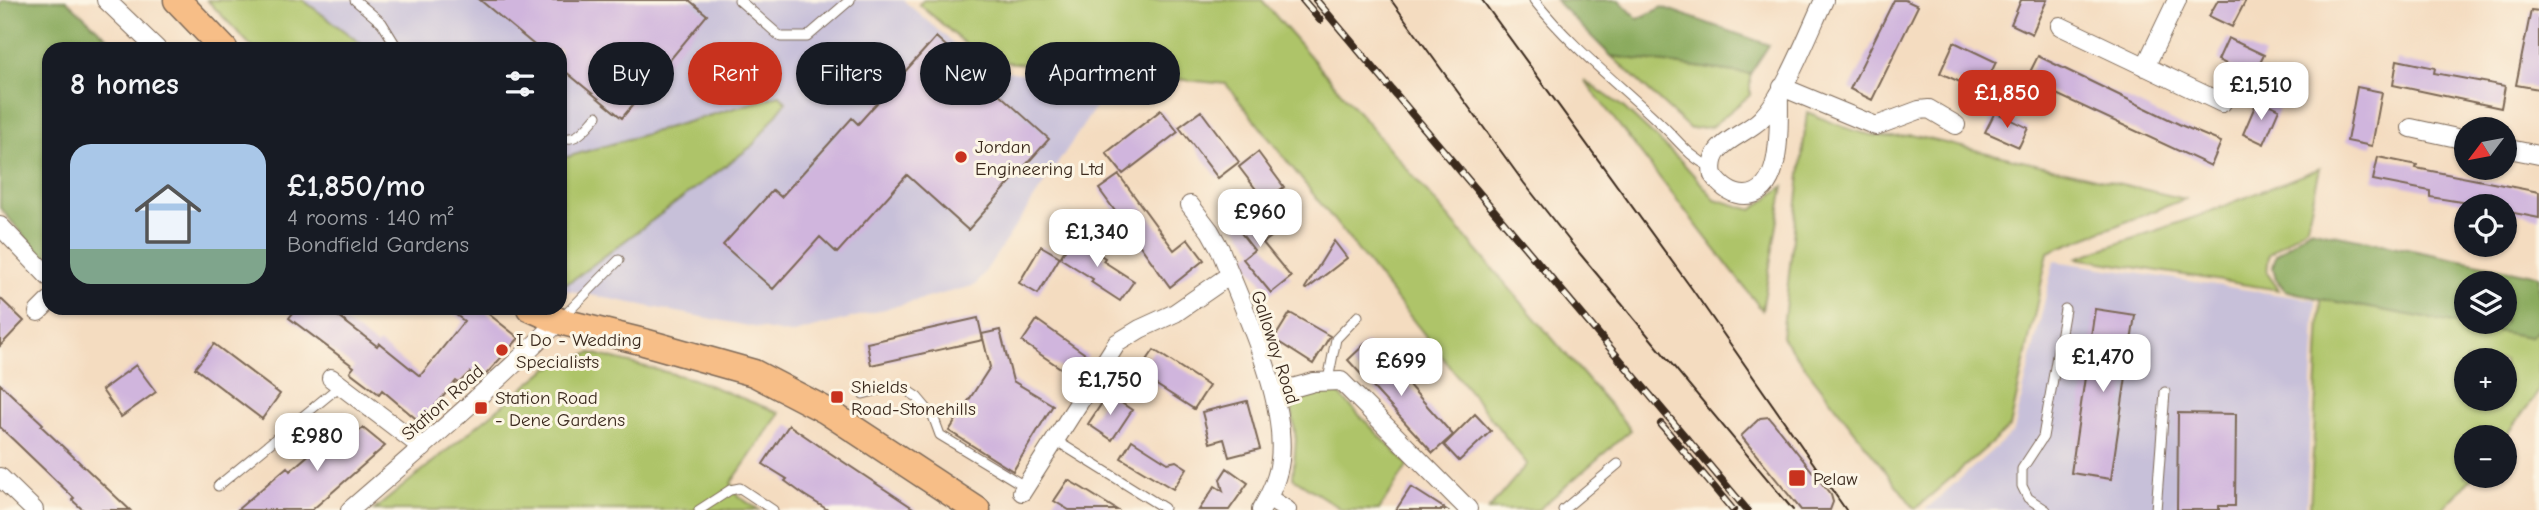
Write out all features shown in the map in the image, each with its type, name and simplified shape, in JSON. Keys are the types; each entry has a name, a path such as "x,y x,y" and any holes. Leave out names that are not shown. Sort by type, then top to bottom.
{"main road":[{"path":"177,0 217,42"},
{"path":"546,315 559,321 754,373 825,410 977,510"}],"street":[{"path":"106,0 150,42"},
{"path":"1780,90 1775,160 1770,178 1757,192 1737,194 1718,182 1711,167 1716,150 1764,116 1780,90 1824,0"},
{"path":"2145,66 2177,0"},
{"path":"2060,26 2222,103"},
{"path":"1780,90 1876,126 1919,110 1929,109 1956,125"},
{"path":"2411,128 2454,137"},
{"path":"2517,151 2539,155"},
{"name":"Galloway Road","path":"1190,205 1210,230 1230,275 1274,393 1280,458 1277,479 1264,504"},
{"path":"0,226 42,269"},
{"path":"1024,490 1118,343 1133,332 1175,313 1230,275"},
{"name":"Station Road","path":"349,510 423,448 514,366 559,321"},
{"path":"336,382 423,448"},
{"path":"1274,393 1314,382 1341,382 1468,509"},
{"path":"0,477 34,510"},
{"path":"1264,504 1287,510"}],"lane":[{"path":"355,0 382,23 394,42"},
{"path":"739,0 781,37 807,37 850,0"},
{"path":"1534,0 1607,77 1664,127 1696,160 1711,167"},
{"path":"567,139 579,136 597,116"},
{"path":"567,313 619,260"},
{"path":"2046,510 2028,498 2022,486 2022,468 2043,438 2066,309"},
{"path":"559,321 565,315"},
{"path":"1328,380 1336,339 1359,316"},
{"path":"218,486 336,382"},
{"path":"863,394 899,385 917,397 933,416 940,435 1024,490"},
{"path":"2156,510 2165,392"},
{"path":"1055,440 1164,508"},
{"path":"1563,510 1618,464"},
{"path":"699,510 730,490 740,488 773,510"}],"shaded area":[{"path":"236,0 903,0 952,42 920,42 920,105 1011,105 1011,72 1025,74 1025,105 1097,105 976,285 790,334 567,290 567,42 282,42"},
{"path":"2054,261 2316,300 2306,510 1925,510 2014,431"}],"green space":[{"path":"3,0 66,0 109,39 107,42 42,42 42,257 0,208 0,4"},
{"path":"207,0 303,0 359,42 247,42"},
{"path":"924,0 1262,0 1631,430 1538,510 1488,510 1527,464 1226,84 1180,79 1180,42 1025,42 1025,64 1011,63 1011,42 963,42 919,4"},
{"path":"1555,0 1619,0 1638,19 1662,7 1769,45 1750,74 1611,56"},
{"path":"1611,56 1750,74 1750,95 1711,127 1690,129"},
{"path":"1584,80 1623,107 1682,162 1715,199 1752,210 1784,186 1762,310"},
{"path":"782,97 786,102 752,146 567,282 567,157 746,105 782,105"},
{"path":"1807,112 1845,128 1871,135 1911,135 2185,199 2048,252 2010,427 1915,509 1782,337"},
{"path":"2320,168 2307,226 2269,254 2267,273 2279,290 2076,258 2201,215"},
{"path":"2309,229 2515,271 2454,271 2454,323 2285,290 2276,279 2273,267 2276,255"},
{"path":"2517,272 2539,276 2539,330 2529,337 2513,334 2517,334"},
{"path":"2321,299 2454,323 2454,334 2529,336 2539,330 2539,391 2514,425 2454,425 2454,488 2463,488 2442,510 2310,510"},
{"path":"591,353 693,379 780,413 731,483 738,496 759,510 374,510 548,368"},
{"path":"1322,391 1336,391 1408,465 1379,510 1343,510 1293,478 1296,440 1292,410 1305,398"}],"building":[{"path":"480,0 689,0 707,15 674,55 674,42 588,42 588,90 567,73 567,42 531,42"},
{"path":"1894,0 1905,0 1918,6 1872,100 1850,89"},
{"path":"2021,0 2047,0 2032,34 2011,24"},
{"path":"2218,0 2246,0 2232,27 2209,16"},
{"path":"2531,10 2539,11 2539,89 2516,85"},
{"path":"2228,38 2264,55 2253,77 2218,60"},
{"path":"1954,42 1996,62 1982,92 1940,73"},
{"name":"Jordan Engineering Ltd","path":"920,55 920,105 1011,105 1049,139 968,230 907,175 837,253 820,237 773,289 723,245 773,190 781,197 852,118 858,124 875,105 906,105 906,70"},
{"path":"2038,56 2221,142 2211,166 2026,80"},
{"path":"2397,60 2435,68 2434,73 2505,86 2501,108 2393,85"},
{"path":"2357,87 2382,92 2372,146 2347,141"},
{"path":"2258,99 2279,109 2264,144 2243,134"},
{"path":"606,105 633,105 622,118"},
{"path":"1161,110 1178,132 1123,174 1106,153"},
{"path":"1201,111 1239,162 1218,178 1179,127"},
{"path":"1995,112 2028,128 2019,147 1985,132"},
{"path":"1258,152 1284,187 1265,201 1239,167"},
{"path":"2378,157 2454,175 2454,180 2478,180 2539,192 2539,218 2517,214 2517,194 2454,194 2454,201 2430,197 2430,191 2373,180"},
{"path":"1119,175 1174,250 1188,239 1204,260 1170,287 1099,189"},
{"path":"1252,204 1275,234 1263,243 1291,277 1271,293 1243,259 1254,250 1231,220"},
{"path":"1073,237 1134,281 1120,301 1091,282 1093,279 1060,258"},
{"path":"1334,241 1347,258 1305,288"},
{"path":"1041,246 1060,257 1038,294 1019,283"},
{"path":"0,298 24,321 0,346"},
{"path":"2095,309 2135,315 2111,479 2071,473"},
{"path":"1290,313 1330,336 1313,364 1274,339"},
{"path":"291,315 336,315 377,346 379,343 420,376 464,321 456,315 490,315 519,338 481,380 470,372 459,383 456,381 421,423 382,390 379,394 350,372 354,367 289,318"},
{"path":"978,318 983,340 871,365 867,343"},
{"path":"1037,320 1088,356 1074,377 1022,342"},
{"path":"1000,330 1013,381 1053,405 1013,471 949,431 990,367 982,334"},
{"path":"1366,343 1408,384 1453,435 1433,453 1348,360"},
{"path":"214,344 280,394 262,419 195,368"},
{"path":"1154,350 1209,386 1194,409 1138,373"},
{"path":"136,365 156,392 121,417 102,390"},
{"path":"0,384 130,510 83,510 72,500 74,498 0,427"},
{"path":"1108,394 1132,410 1112,440 1088,424"},
{"path":"1247,401 1260,449 1229,457 1224,439 1210,443 1202,412"},
{"path":"2178,413 2236,414 2235,506 2219,506 2219,510 2177,510"},
{"path":"1475,414 1491,431 1459,461 1444,445"},
{"path":"1769,417 1831,495 1833,502 1830,510 1801,510 1741,436 1760,418"},
{"path":"343,425 353,436 363,428 385,446 312,510 237,510 287,467 290,471"},
{"path":"789,425 916,510 828,510 804,495 785,481 787,479 763,464"},
{"path":"1132,440 1168,463 1176,461 1187,468 1173,489 1121,458"},
{"path":"1227,468 1248,483 1229,510 1199,510 1215,486 1223,491 1220,479"},
{"path":"1068,480 1117,510 1069,510 1054,501"},
{"path":"1411,487 1447,510 1396,510"}],"tram line":[{"path":"1391,0 1524,183 1576,249 1793,510"},
{"path":"1482,0 1692,289 1846,510"}],"railway":[{"path":"1303,0 1320,20"},
{"path":"1316,0 1747,510"},
{"path":"1661,424 1733,510"}],"place":[{"name":"Jordan Engineering Ltd","path":"961,157"},
{"name":"I Do - Wedding Specialists","path":"502,350"},
{"name":"Shields Road-Stonehills","path":"837,397"},
{"name":"Station Road - Dene Gardens","path":"481,408"},
{"name":"Pelaw","path":"1797,478"}]}
